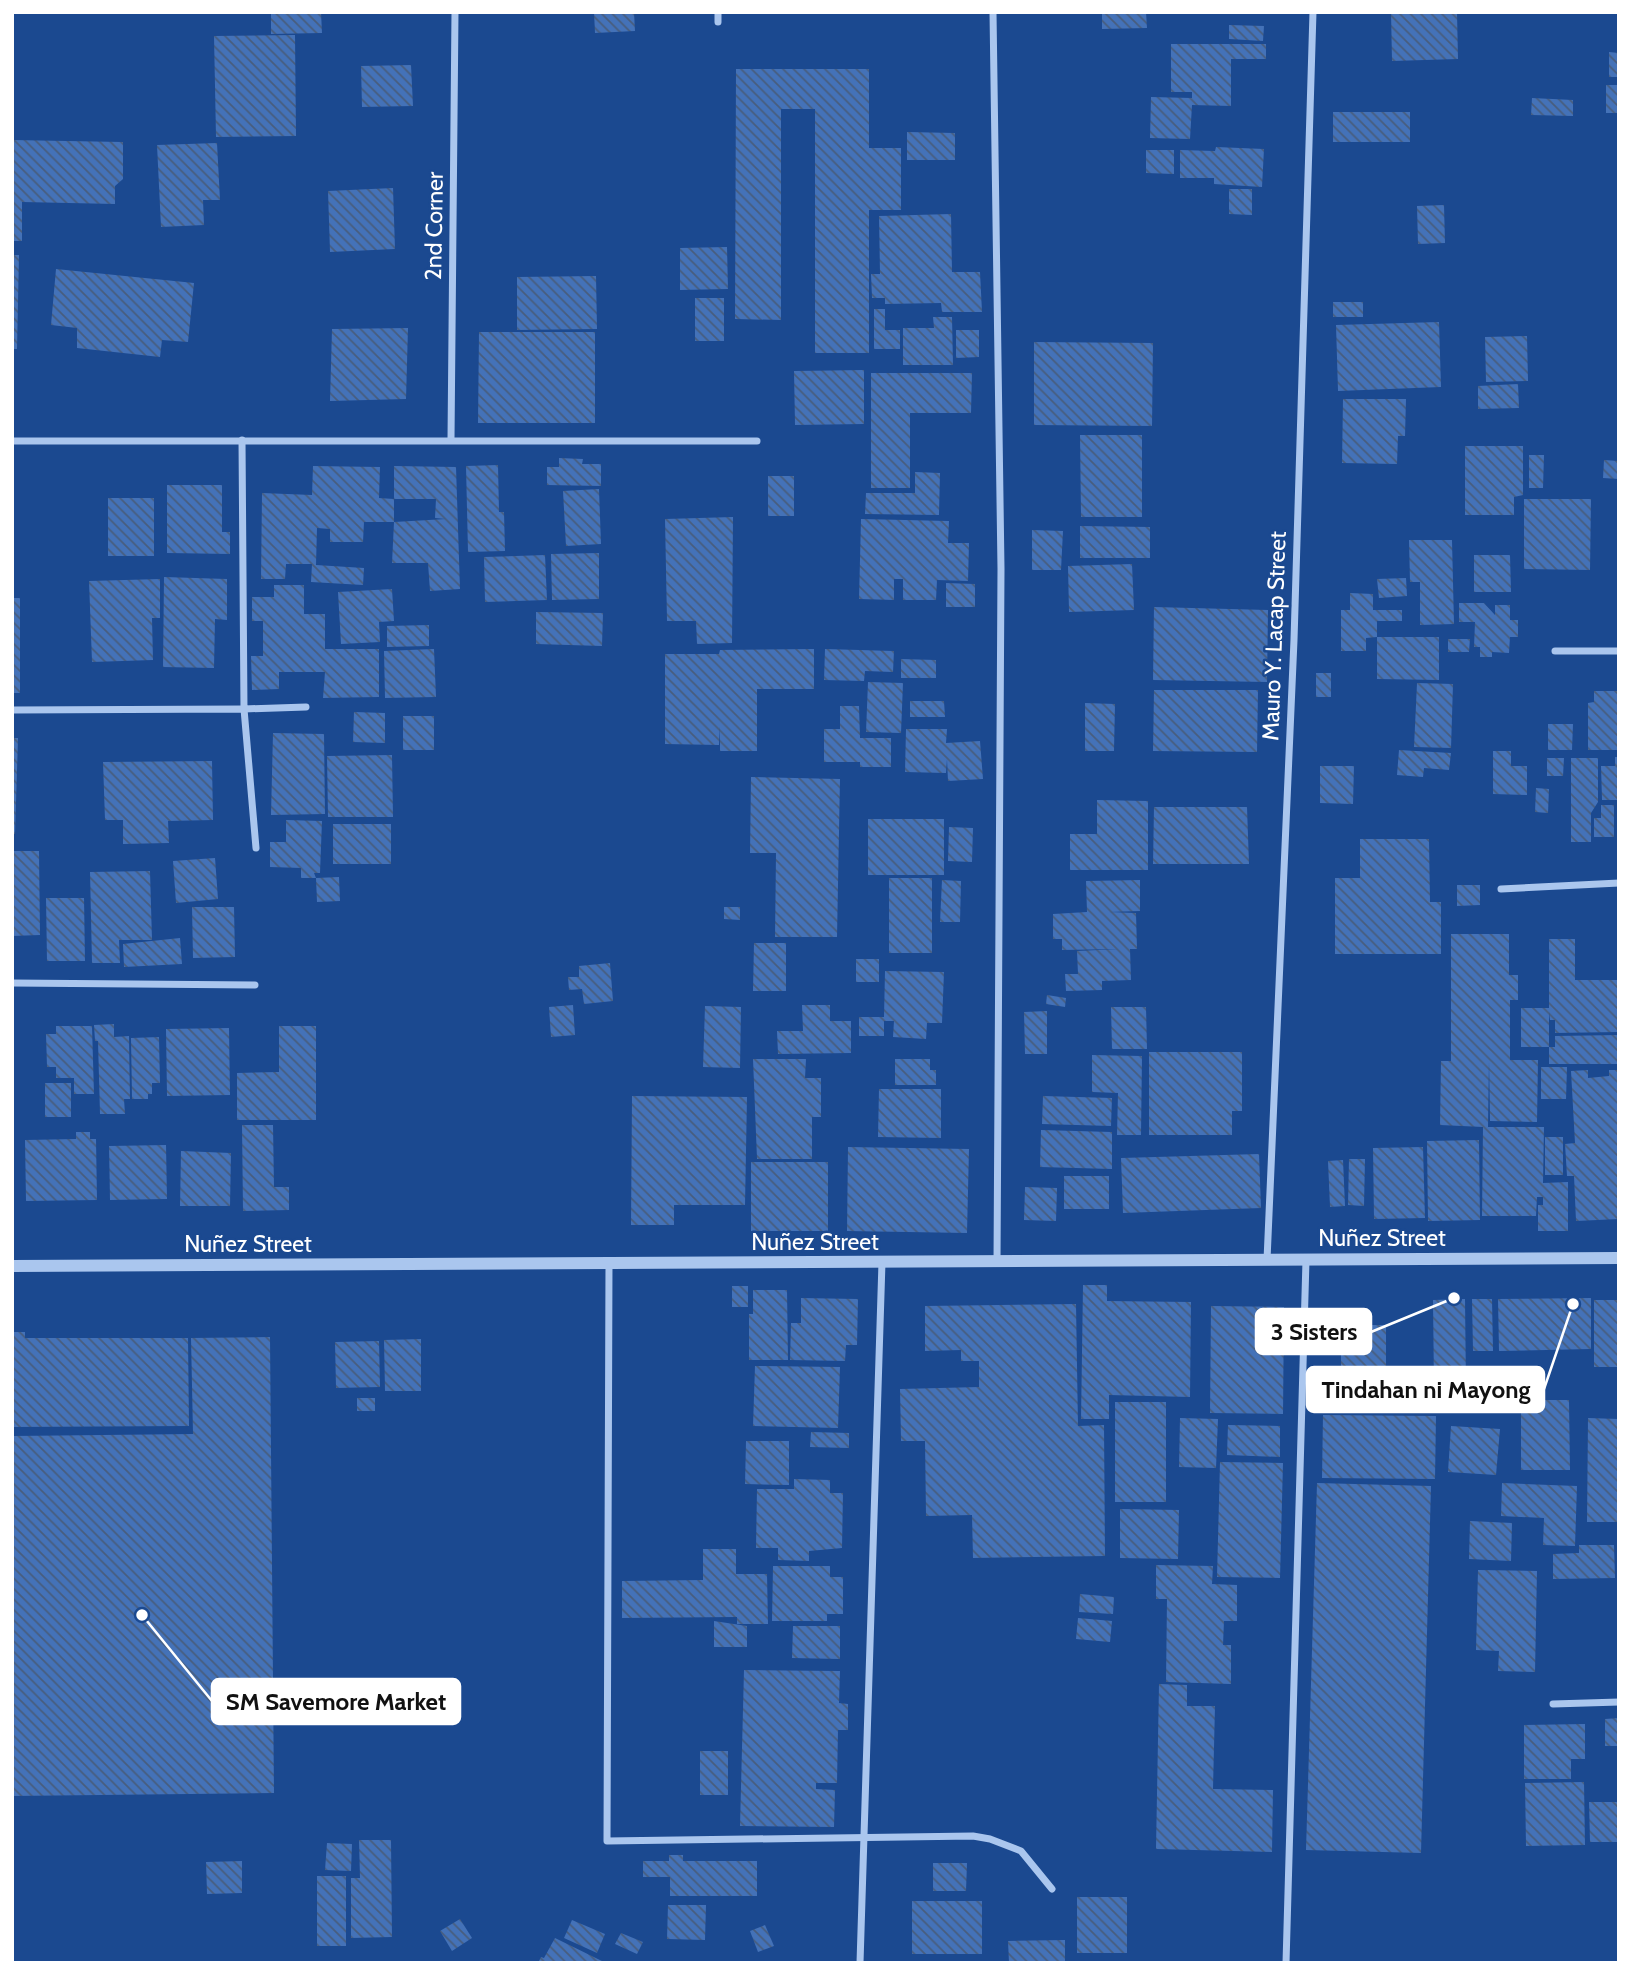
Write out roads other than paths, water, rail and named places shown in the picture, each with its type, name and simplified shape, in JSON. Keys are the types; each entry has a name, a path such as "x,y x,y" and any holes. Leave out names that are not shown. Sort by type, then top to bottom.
{"street":[{"name":"2nd Corner","path":"451,439 456,12"},
{"path":"718,12 718,22"},
{"path":"993,12 1001,569 997,1262"},
{"name":"Mauro Y. Lacap Street","path":"1267,1260 1294,640 1313,12"},
{"path":"242,440 244,709 256,848"},
{"path":"12,441 757,441"},
{"path":"1555,651 1619,651"},
{"path":"12,710 306,707"},
{"path":"1502,889 1619,883"},
{"path":"12,983 255,985"},
{"name":"Nuñez Street","path":"12,1266 1619,1258"},
{"path":"1286,1963 1306,1260"},
{"path":"860,1963 882,1262"},
{"path":"609,1264 607,1841 990,1839 1021,1851 1052,1889"},
{"path":"1553,1704 1619,1702"}],"place":[{"name":"3 Sisters","path":"1454,1298"},
{"name":"Tindahan ni Mayong","path":"1573,1304"},
{"name":"SM Savemore Market","path":"142,1615"}]}
